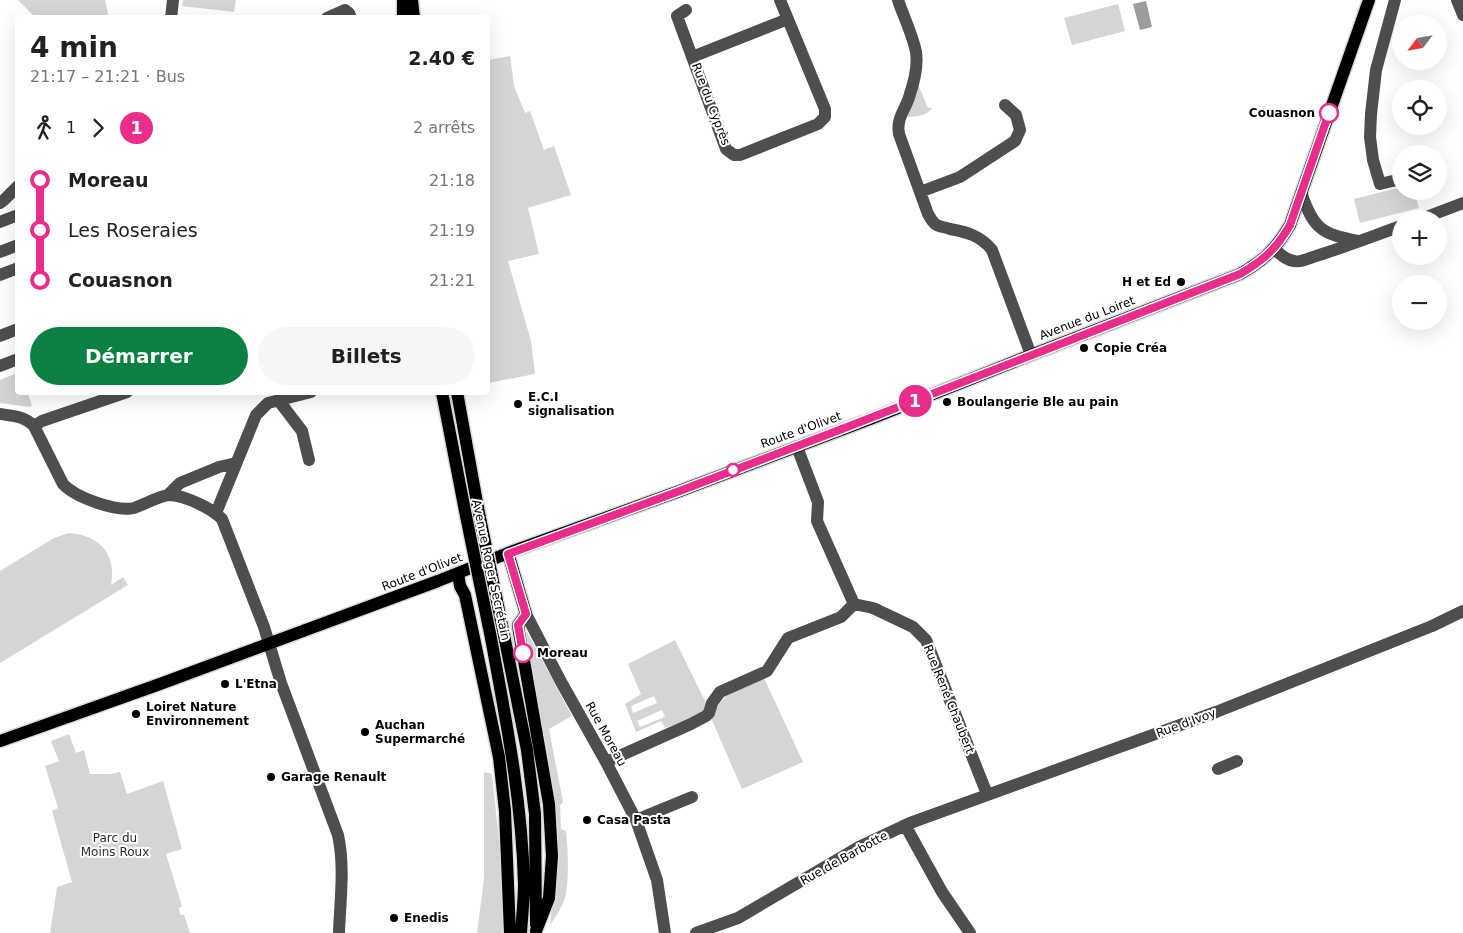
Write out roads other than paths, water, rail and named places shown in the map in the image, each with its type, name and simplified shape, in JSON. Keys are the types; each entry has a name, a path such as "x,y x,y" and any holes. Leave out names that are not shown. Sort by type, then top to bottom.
{"main road":[{"path":"403,0 403,15"},
{"path":"412,0 414,15"},
{"path":"418,15 419,0"},
{"name":"Avenue du Loiret","path":"907,401 1240,274 1274,249 1290,225 1302,195 1369,0"},
{"name":"Avenue Roger Secrétain","path":"443,395 465,511 527,750 535,814 536,932"},
{"name":"Avenue Roger Secrétain","path":"458,395 498,636 520,815 524,885 521,933"},
{"name":"Route d'Olivet","path":"0,741 269,644 797,447 907,401"},
{"name":"Rue Moreau","path":"508,554 526,614"},
{"path":"458,573 460,586 465,595 499,757 505,811 510,933"},
{"path":"526,614 518,625 549,804 552,856 549,898 536,932"}],"street":[{"path":"171,15 173,0"},
{"name":"Rue du Cyprès","path":"686,10 677,16 726,149 734,155 740,155 818,124 825,117 824,109 780,0"},
{"path":"898,0 916,51 910,95 899,119 899,134 928,214 938,226 968,232 988,244 992,250 1030,355"},
{"path":"1392,182 1380,184 1370,137 1376,70 1395,0"},
{"path":"1457,0 1463,15"},
{"path":"334,15 345,10 350,15"},
{"name":"Rue du Cyprès","path":"692,57 788,20"},
{"path":"920,192 960,177 1015,141 1020,130 1016,115 1004,105"},
{"path":"0,203 15,189"},
{"path":"1302,195 1310,216 1320,228 1332,235 1358,241"},
{"path":"1444,210 1463,203"},
{"path":"0,222 15,216"},
{"path":"1274,249 1284,257 1295,262 1303,261 1392,229"},
{"path":"0,252 15,246"},
{"path":"0,276 15,269"},
{"path":"0,336 15,330"},
{"path":"0,366 15,360"},
{"path":"34,426 42,421 118,395"},
{"path":"216,512 256,415 268,404 301,395"},
{"path":"279,401 302,431 308,460"},
{"path":"0,414 20,417 34,426 62,484 69,490 95,502 119,508 132,508 168,495 180,484 236,463"},
{"path":"606,762 706,716 720,692 767,671 788,638 841,617 854,604 817,520 818,502 797,447"},
{"path":"168,495 186,499 216,512 225,524 269,644 280,680 338,835 341,850 339,933"},
{"name":"Rue René Chaubert","path":"854,604 873,608 913,628 926,640 987,794"},
{"name":"Rue d'Ivoy","path":"905,825 1225,708 1432,626 1463,611"},
{"name":"Rue Moreau","path":"526,614 636,820 657,880 665,933"},
{"path":"1218,768 1237,761"},
{"path":"636,820 692,797"},
{"path":"905,825 942,892 970,933"},
{"name":"Rue de Barbotte","path":"696,933 738,918 859,847 905,825"}],"place":[{"name":"Couasnon","path":"1329,113"},
{"name":"H et Ed","path":"1181,282"},
{"name":"Copie Créa","path":"1084,348"},
{"name":"Boulangerie Ble au pain","path":"947,402"},
{"name":"E.C.I signalisation","path":"518,404"},
{"name":"Moreau","path":"523,653"},
{"name":"L'Etna","path":"225,684"},
{"name":"Loiret Nature Environnement","path":"136,714"},
{"name":"Auchan Supermarché","path":"365,732"},
{"name":"Garage Renault","path":"271,777"},
{"name":"Casa Pasta","path":"587,820"},
{"name":"Enedis","path":"394,918"}],"park label":[{"name":"Parc du Moins Roux","path":"115,845"}]}
